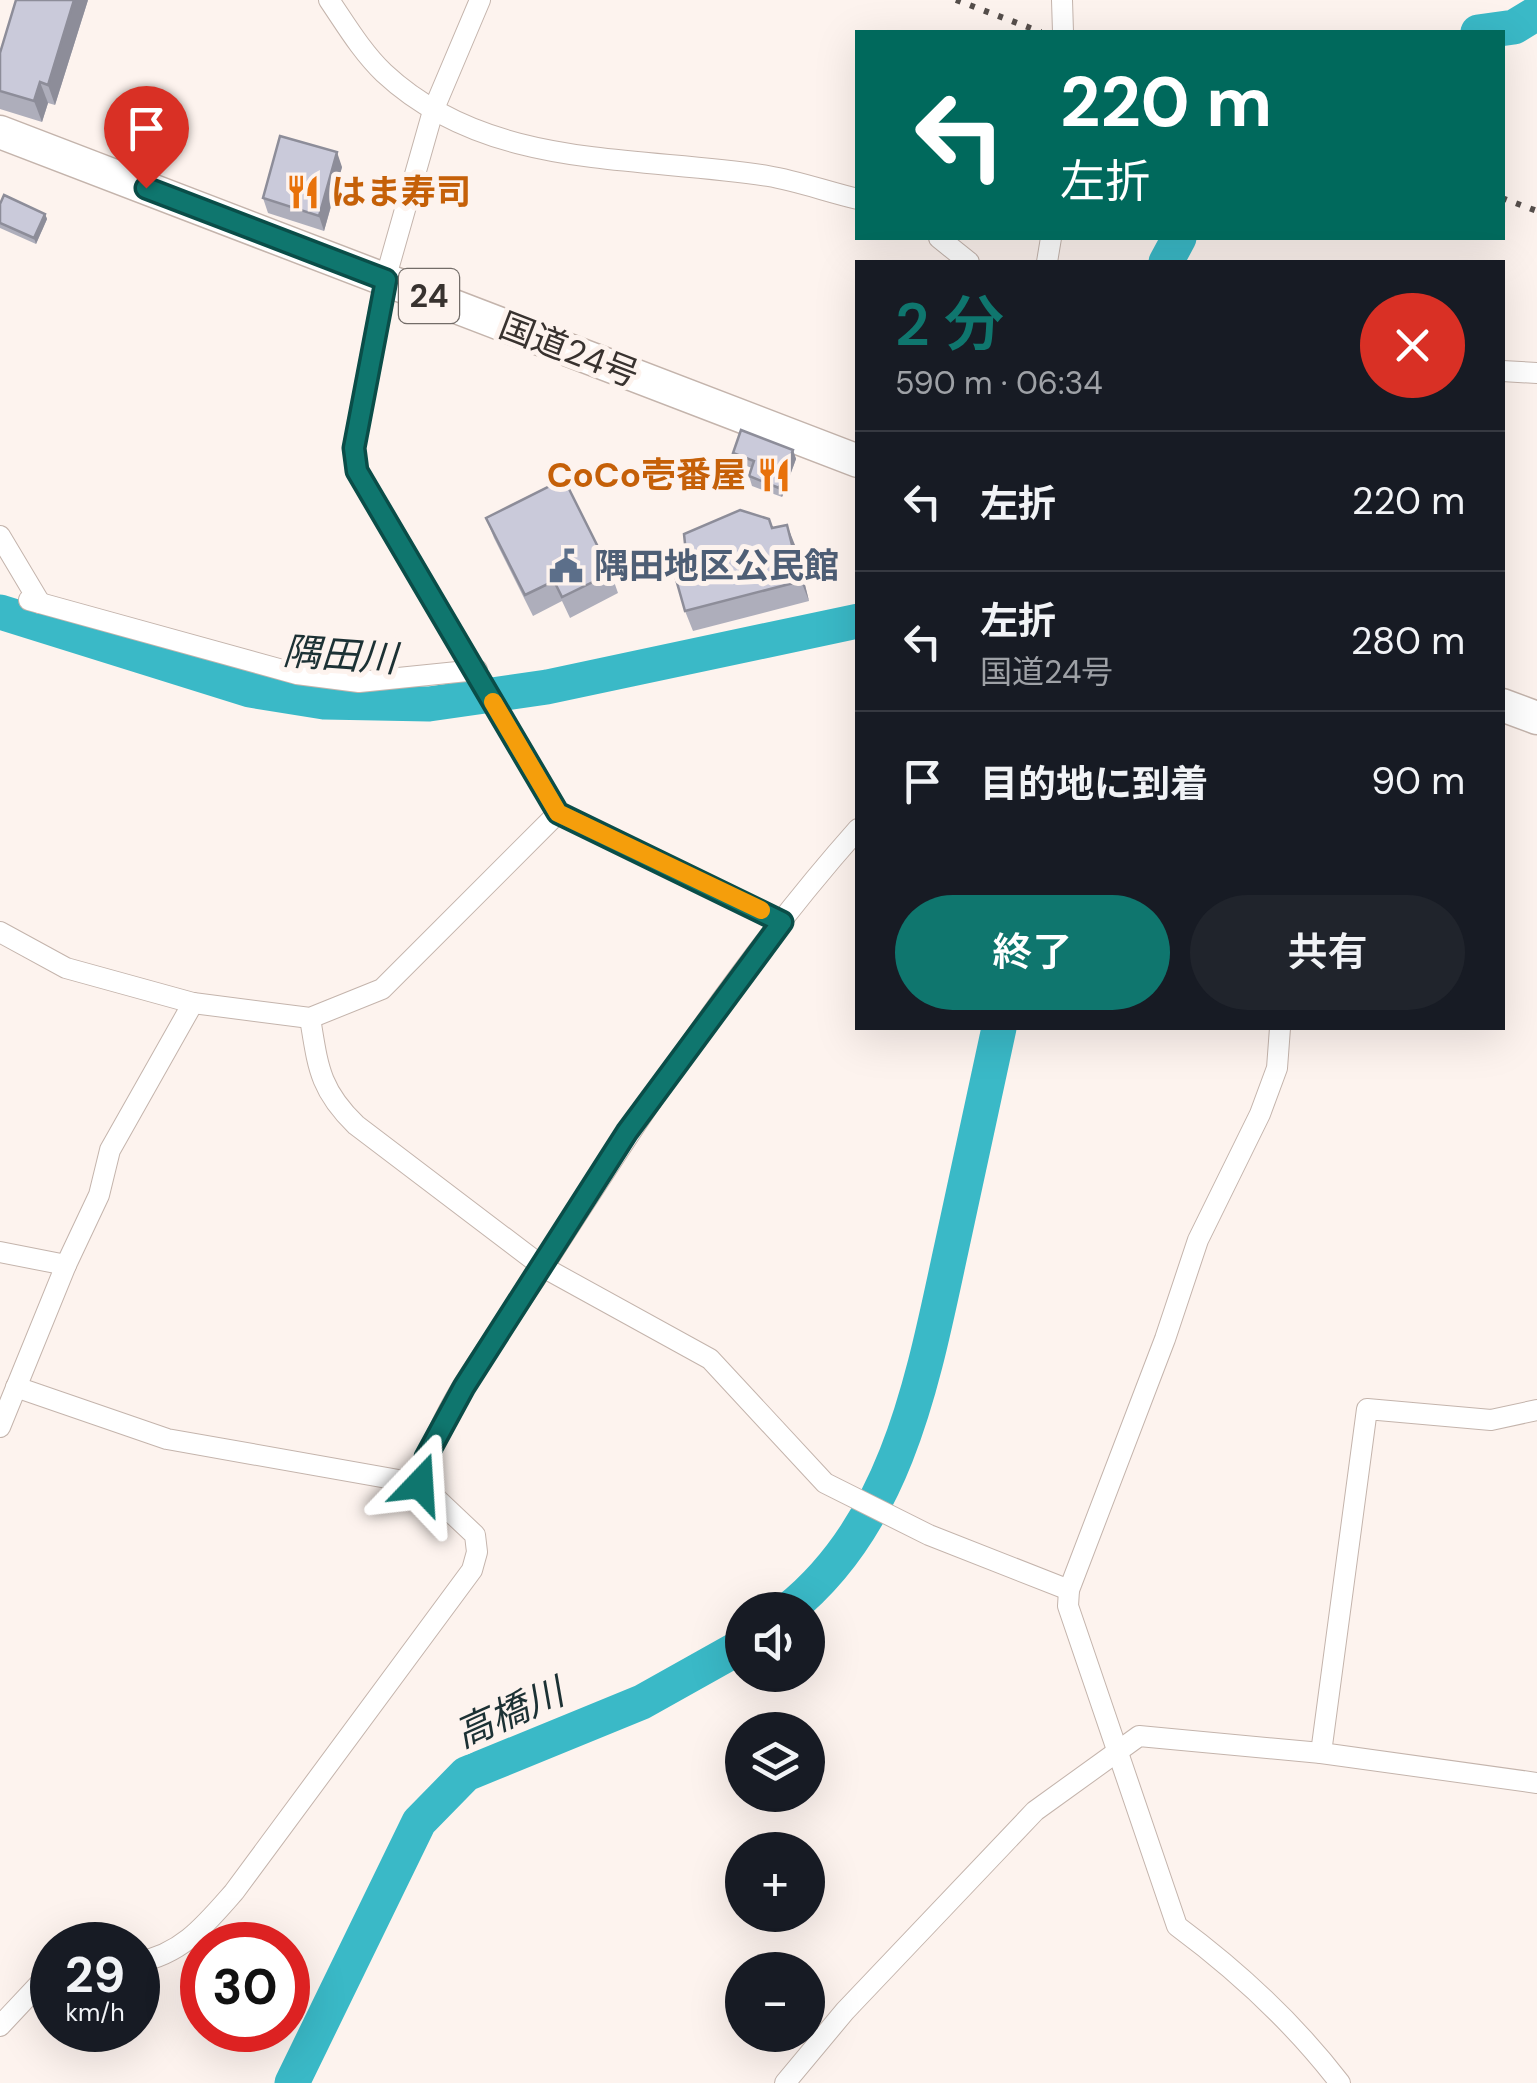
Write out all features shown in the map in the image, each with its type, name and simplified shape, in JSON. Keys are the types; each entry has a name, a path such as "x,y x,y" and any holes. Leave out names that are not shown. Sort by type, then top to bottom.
{"highway":[{"name":"国道24号","path":"0,132 855,459"},
{"path":"1505,706 1537,718"}],"street":[{"path":"329,0 364,52 433,111 521,144 615,163 769,176 855,197"},
{"path":"480,0 433,111 386,280 354,448 357,471 481,676 499,715 558,813 782,922"},
{"path":"1062,0 1062,30"},
{"path":"942,240 967,260"},
{"path":"1505,372 1537,373"},
{"path":"0,536 34,601 296,674 359,682 481,676"},
{"path":"0,932 66,968 193,1003 310,1018 382,989 558,813"},
{"path":"420,1484 426,1457 464,1387 627,1132 782,922 855,833"},
{"path":"0,1427 99,1195 110,1150 193,1003"},
{"path":"310,1018 320,1078 331,1100 356,1125 543,1267 710,1358 825,1483 929,1536 1069,1590"},
{"path":"1280,1030 1277,1068 1260,1114 1198,1240 1165,1339 1069,1590 1068,1606 1178,1926 1219,1956 1300,2032 1340,2083"},
{"path":"0,1252 66,1265"},
{"path":"16,1387 166,1439 420,1484 476,1535 472,1570 234,1892 192,1940 160,1956"},
{"path":"1320,1753 1367,1409 1492,1420 1537,1410"},
{"path":"785,2083 846,2011 1035,1811 1139,1736 1320,1753 1537,1783"},
{"path":"0,2026 30,1993"}],"building":[{"path":"16,0 74,0 48,85 40,82 34,101 0,91 0,53"},
{"path":"280,136 337,152 319,216 263,198"},
{"path":"4,195 45,214 34,238 0,223"},
{"path":"741,430 793,450 779,488 749,476 754,461 733,453"},
{"path":"564,479 611,573 562,597 554,581 525,595 486,518"},
{"path":"740,510 769,519 772,528 787,525 801,581 685,611 670,558 686,553 684,534"}],"waterway":[{"name":"高橋川","path":"1492,30 1514,27 1537,13"},
{"path":"1167,260 1178,240"},
{"name":"隅田川","path":"0,612 250,690 324,702 429,704 547,687 855,622"},
{"name":"高橋川","path":"807,1592 856,1535 900,1446 929,1348 999,1030"},
{"name":"高橋川","path":"292,2083 419,1822 466,1774 642,1702 725,1656"}],"railway":[{"path":"956,0 1036,30"},
{"path":"1505,199 1537,211"}],"slow traffic":[{"path":"493,702 558,813 761,910"}],"place":[{"name":"はま寿司","path":"303,192"},
{"name":"CoCo壱番屋","path":"774,475"},
{"name":"隅田地区公民館","path":"566,566"}],"route":[{"path":"146,188 386,280 354,448 357,471 484,682 532,774 558,813 782,922 627,1132 464,1387 426,1457 420,1484"}]}
